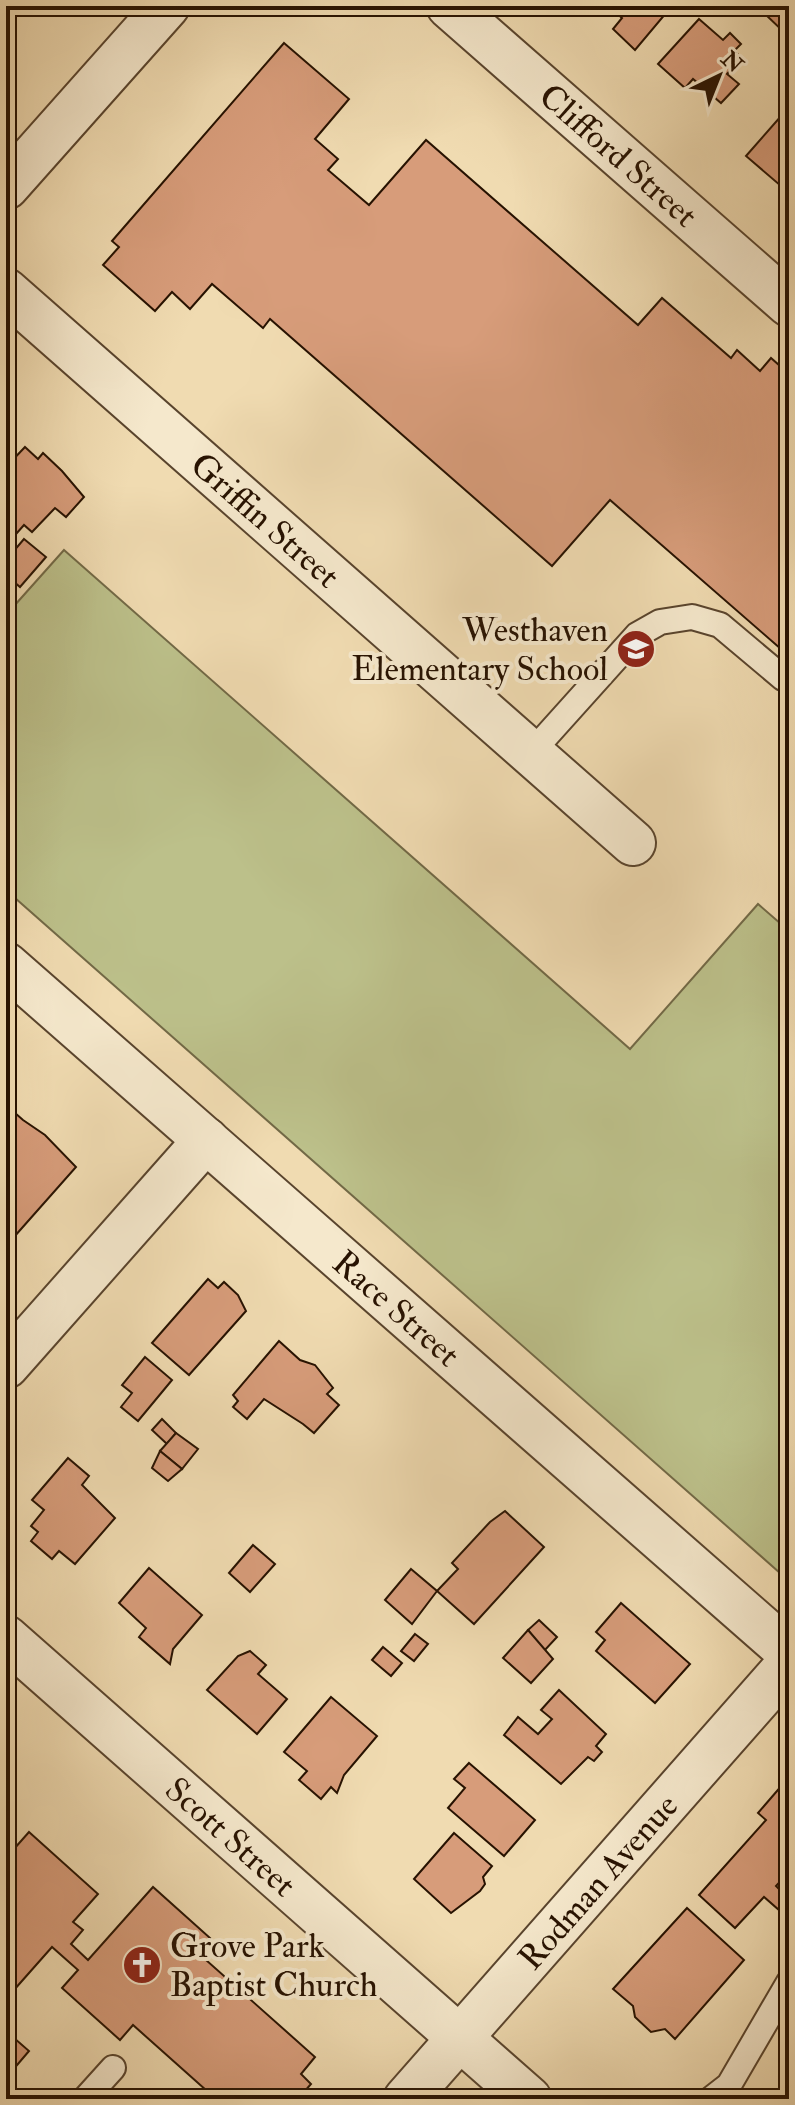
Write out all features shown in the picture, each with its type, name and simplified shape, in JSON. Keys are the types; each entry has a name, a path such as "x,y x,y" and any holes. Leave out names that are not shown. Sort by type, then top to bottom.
{"street":[{"path":"6,187 167,6"},
{"name":"Clifford Street","path":"449,6 789,304"},
{"name":"Griffin Street","path":"6,291 633,843"},
{"name":"Race Street","path":"6,965 789,1652"},
{"path":"6,1366 206,1140"},
{"name":"Scott Street","path":"6,1638 529,2099"},
{"name":"Rodman Avenue","path":"406,2099 789,1664"}],"lane":[{"path":"531,753 637,635 660,622 692,617 720,625 783,678"},
{"path":"711,2099 729,2085 789,1982"},
{"path":"85,2099 113,2068"}],"green space":[{"path":"64,550 630,1049 758,904 789,931 789,1581 6,890 6,615"}],"building":[{"path":"609,6 672,6 635,50 613,29 622,18"},
{"path":"773,6 789,6 789,37 765,14"},
{"path":"699,19 723,40 730,33 741,44 734,51 742,58 727,74 739,84 721,103 693,79 685,88 658,64"},
{"path":"284,43 349,99 315,139 338,159 328,170 369,205 426,140 638,325 662,298 731,358 737,350 760,371 771,358 789,374 789,656 610,500 552,566 270,319 263,328 212,284 190,309 172,292 155,311 103,265 119,247 112,241"},
{"path":"789,107 789,191 788,192 746,156"},
{"path":"25,447 38,459 43,453 84,497 66,517 55,508 32,532 24,525 16,534 6,525 6,467"},
{"path":"24,539 46,557 20,587 6,575 6,560"},
{"path":"6,1105 45,1135 76,1167 6,1246"},
{"path":"208,1279 218,1288 224,1282 238,1295 246,1311 189,1375 152,1343"},
{"path":"279,1341 300,1360 315,1365 333,1388 327,1394 339,1405 314,1433 264,1399 247,1419 233,1407 238,1401 233,1395"},
{"path":"145,1357 172,1380 138,1421 121,1407 132,1393 122,1385"},
{"path":"162,1419 176,1433 167,1444 152,1430"},
{"path":"176,1433 198,1449 182,1469 160,1451"},
{"path":"160,1451 182,1469 168,1481 152,1468"},
{"path":"68,1458 89,1476 82,1485 115,1518 75,1564 59,1551 52,1559 31,1541 38,1532 31,1526 44,1510 32,1500"},
{"path":"505,1511 544,1547 474,1624 437,1591 458,1569 452,1563 490,1522"},
{"path":"253,1545 275,1564 250,1592 229,1573"},
{"path":"149,1568 202,1615 173,1649 170,1664 139,1637 146,1628 119,1603"},
{"path":"411,1569 437,1591 412,1624 385,1600"},
{"path":"621,1603 690,1664 655,1703 596,1651 605,1640 596,1632"},
{"path":"539,1620 557,1637 544,1651 528,1630"},
{"path":"528,1630 553,1659 531,1683 503,1658"},
{"path":"415,1634 428,1644 414,1661 401,1651"},
{"path":"383,1647 402,1663 391,1676 372,1660"},
{"path":"250,1651 266,1665 258,1674 287,1699 257,1734 207,1690 238,1656"},
{"path":"559,1690 606,1734 596,1746 602,1752 594,1761 588,1757 561,1784 504,1735 518,1717 538,1734 552,1719 541,1710"},
{"path":"331,1697 377,1736 344,1775 337,1793 331,1787 321,1799 299,1780 307,1771 284,1752"},
{"path":"469,1763 535,1820 504,1856 448,1808 465,1788 454,1779"},
{"path":"783,1784 789,1790 789,1872 776,1886 789,1899 779,1910 764,1897 735,1928 699,1895 766,1820 758,1813"},
{"name":"Grove Park Baptist Church","path":"29,1832 98,1894 73,1922 83,1930 71,1944 88,1960 153,1887 210,1938 197,1952 315,2057 301,2074 311,2084 298,2099 216,2099 133,2025 120,2040 62,1988 78,1970 52,1947 6,1999 6,1858"},
{"path":"454,1833 492,1866 483,1877 485,1884 480,1891 451,1913 414,1879"},
{"path":"687,1908 744,1960 675,2039 665,2029 651,2032 635,2017 633,2006 613,1989"},
{"path":"6,2031 29,2051 6,2078"}],"place":[{"name":"Westhaven Elementary School","path":"636,649"},
{"name":"Grove Park Baptist Church","path":"142,1965"}]}
